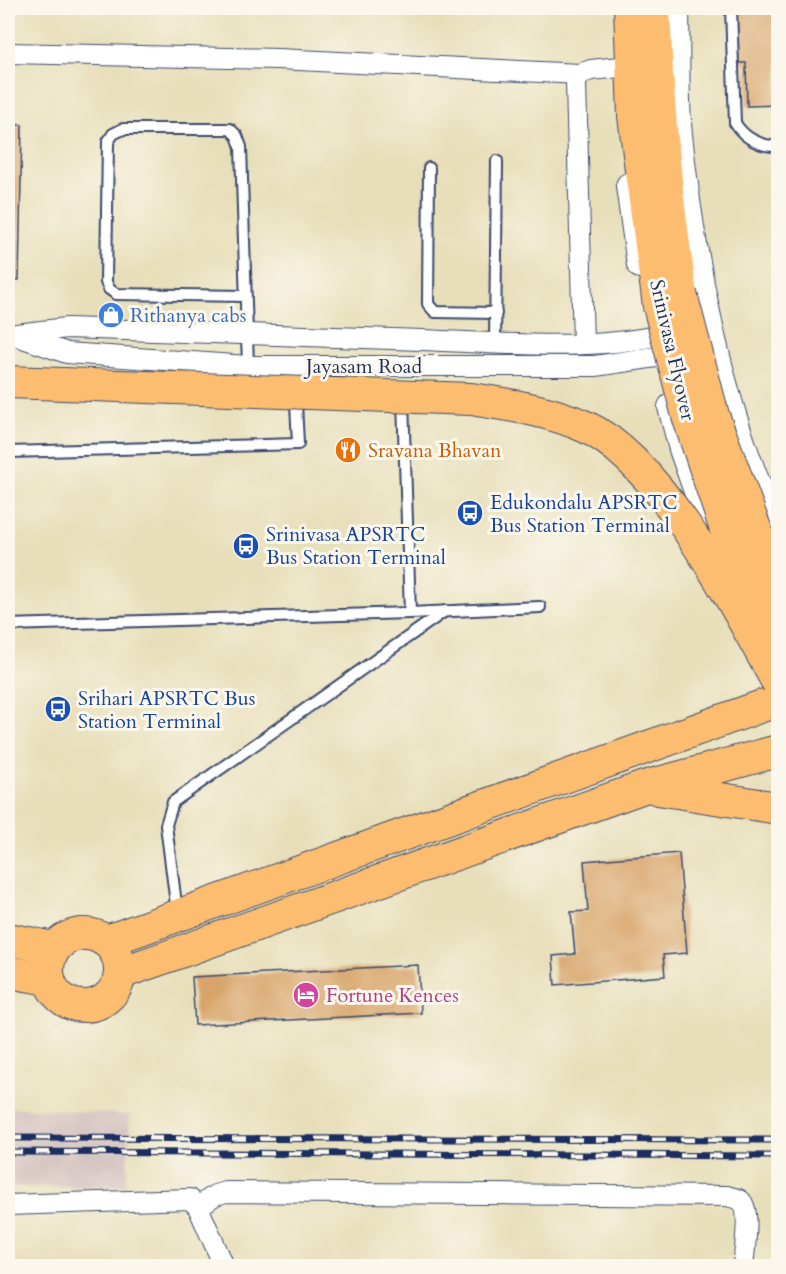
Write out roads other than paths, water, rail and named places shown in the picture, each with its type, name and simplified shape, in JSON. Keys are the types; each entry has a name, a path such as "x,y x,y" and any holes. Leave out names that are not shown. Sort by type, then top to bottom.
{"main road":[{"name":"Srinivasa Flyover","path":"654,8 656,71 666,199 681,294 713,415 765,555 778,580"},
{"name":"Srinivasa Flyover","path":"618,28 634,116 659,306 688,416 736,560 778,641"},
{"path":"8,382 471,399 542,410 588,428 631,462 667,498 732,600 778,693 107,941"},
{"path":"121,973 644,787 778,751"},
{"path":"644,787 778,808"},
{"path":"8,939 53,948 79,934 94,934 107,941 118,955 121,973 115,990 101,1002 92,1005 83,1006 65,1001 53,988 49,979 49,961 53,948"},
{"path":"8,972 49,979"}],"street":[{"path":"676,8 679,134 699,272 715,345 743,440 778,530"},
{"path":"8,53 278,59 580,74 591,70 618,28"},
{"path":"618,28 632,226 657,348 682,449 724,569 778,693"},
{"path":"580,74 576,83 583,343"},
{"name":"Jayasam Road","path":"11,335 67,353 248,366 595,366 657,348 710,320"},
{"name":"Jayasam Road","path":"11,335 67,328 495,343 583,343 657,348 715,345"},
{"path":"198,1207 215,1195 226,1192 727,1196 740,1200 745,1205 747,1215 743,1266"},
{"path":"8,1205 181,1197 190,1199 198,1207 224,1266"}],"lane":[{"path":"731,8 735,123 742,135 771,147 778,146"},
{"path":"246,296 116,294 110,289 106,282 108,142 113,134 123,129 230,129 237,136 241,147 248,334 248,366"},
{"path":"495,343 497,160"},
{"path":"429,168 428,304 435,312 496,313"},
{"path":"8,452 298,444 296,403 403,399 410,613"},
{"path":"8,625 540,607"},
{"path":"178,915 166,825 173,802 445,611"}],"railway":[{"path":"8,1138 778,1140"},
{"path":"8,1152 778,1156"}],"place":[{"name":"Rithanya cabs","path":"111,315"},
{"name":"Sravana Bhavan","path":"348,450"},
{"name":"Edukondalu APSRTC Bus Station Terminal","path":"470,513"},
{"name":"Srinivasa APSRTC Bus Station Terminal","path":"246,546"},
{"name":"Srihari APSRTC Bus Station Terminal","path":"58,709"},
{"name":"Fortune Kences","path":"306,995"}]}
